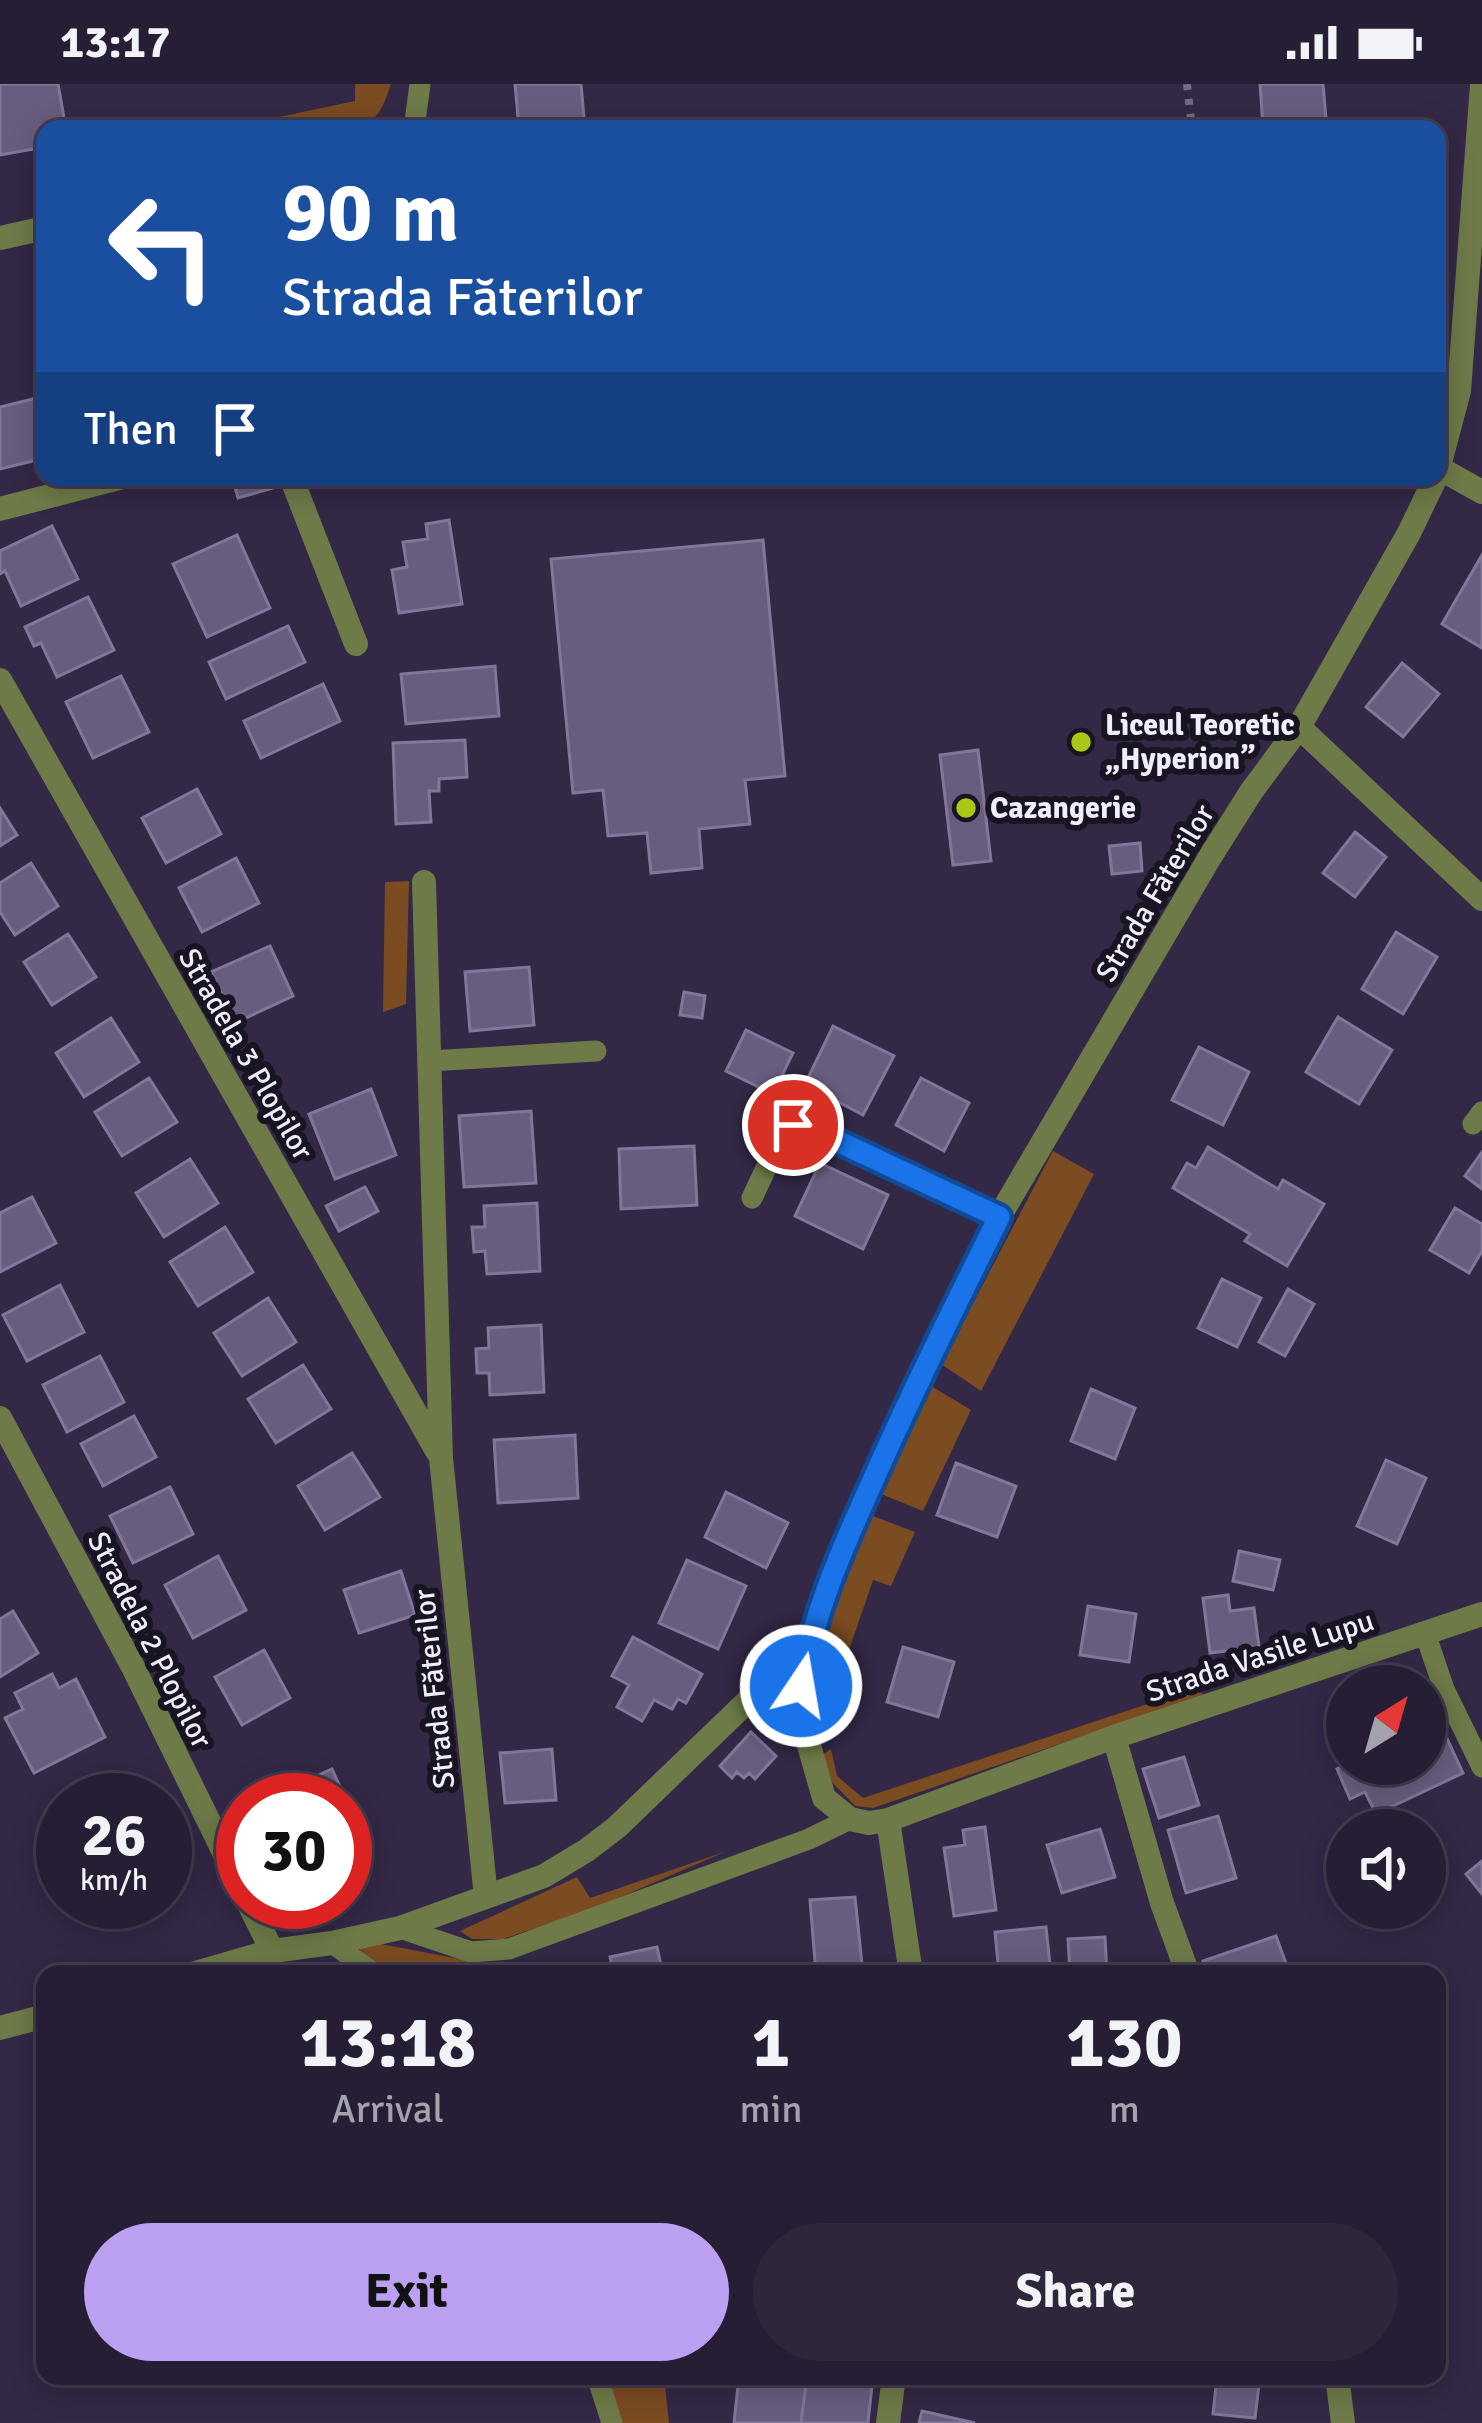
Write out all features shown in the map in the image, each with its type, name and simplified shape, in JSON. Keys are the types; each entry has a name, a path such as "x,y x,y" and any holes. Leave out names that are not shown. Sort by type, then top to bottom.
{"street":[{"name":"Strada Făterilor","path":"1446,439 1459,391 1482,86"},
{"path":"0,238 36,230"},
{"path":"1446,477 1482,492"},
{"path":"0,509 88,486"},
{"path":"295,486 356,644"},
{"name":"Strada Făterilor","path":"869,1820 824,1798 804,1728 801,1686 808,1643 835,1565 902,1414 999,1217 1210,857 1299,727 1431,486"},
{"name":"Stradela 3 Plopilor","path":"0,680 441,1458"},
{"path":"1299,727 1482,899"},
{"name":"Strada Făterilor","path":"424,882 441,1458 486,1897 544,1876 617,1827 808,1643"},
{"name":"Stradela 2 Plopilor","path":"0,1418 133,1667 216,1836"},
{"name":"Strada Vasile Lupu","path":"869,1820 1482,1614"},
{"path":"1114,1737 1185,1965"},
{"path":"869,1820 909,1965"},
{"path":"223,1965 272,1951 400,1928 486,1897"},
{"path":"261,1929 272,1951"},
{"path":"0,2028 36,2018"},
{"path":"888,2423 893,2385"},
{"path":"1338,2385 1343,2423"}],"lane":[{"path":"415,120 420,84"},
{"path":"429,1060 596,1051"},
{"path":"752,1198 783,1132 793,1125 805,1126 999,1217"},
{"path":"1425,1633 1444,1689 1482,1767"},
{"path":"400,1928 471,1952 508,1948 869,1820"},
{"path":"332,1943 363,1965"},
{"path":"600,2385 612,2423"}],"path":[{"path":"1187,84 1191,120"}],"shaded area":[{"path":"355,84 391,84 383,106 371,120 265,120 355,101"},
{"path":"409,881 406,1004 383,1012 385,882"},
{"path":"1053,1151 1094,1174 981,1391 941,1364"},
{"path":"931,1386 971,1410 923,1511 881,1494"},
{"path":"873,1516 915,1532 891,1586 873,1580 825,1720 814,1719 833,1607"},
{"path":"1202,1686 1202,1695 873,1808 855,1806 818,1758 831,1749 837,1776 863,1798"},
{"path":"727,1851 593,1909 503,1939 472,1939 460,1931 577,1877 590,1898"},
{"path":"376,1943 465,1960 468,1965 378,1965 358,1948"},
{"path":"609,2385 665,2385 669,2423 620,2423"}],"building":[{"path":"0,84 58,84 64,120 36,120 36,149 0,155"},
{"path":"515,84 581,84 584,120 518,120"},
{"path":"1260,84 1323,84 1326,120 1263,120"},
{"path":"36,398 36,460 0,469 0,407"},
{"path":"235,486 272,486 273,488 238,498"},
{"path":"449,520 462,604 399,613 392,570 407,567 403,542 428,539 426,524"},
{"path":"52,526 78,579 21,606 5,571 0,574 0,551"},
{"path":"237,535 270,608 207,637 173,564"},
{"path":"763,540 785,776 745,780 750,824 699,829 702,868 651,873 647,833 608,836 603,790 573,793 551,559"},
{"path":"1482,555 1482,648 1442,624"},
{"path":"88,597 114,650 57,677 41,643 34,646 25,627"},
{"path":"288,626 305,662 226,699 209,662"},
{"path":"1402,663 1439,694 1403,737 1366,707"},
{"path":"495,666 499,716 406,724 401,674"},
{"path":"121,676 149,732 93,758 66,702"},
{"path":"323,684 340,721 261,758 244,721"},
{"path":"465,740 467,777 439,779 439,791 429,791 431,822 396,824 393,743"},
{"name":"Cazangerie","path":"978,750 991,861 953,865 940,755"},
{"path":"197,789 221,834 166,863 142,818"},
{"path":"0,808 17,835 0,846"},
{"path":"1355,832 1386,857 1355,897 1323,873"},
{"path":"1140,843 1142,871 1112,874 1109,846"},
{"path":"236,858 259,903 202,932 179,888"},
{"path":"31,863 58,906 15,935 0,912 0,883"},
{"path":"1396,932 1437,957 1403,1014 1362,989"},
{"path":"68,934 96,977 52,1005 24,962"},
{"path":"270,946 293,996 235,1023 211,972"},
{"path":"529,967 534,1025 470,1031 465,972"},
{"path":"684,992 705,996 702,1018 680,1015"},
{"path":"1338,1017 1392,1050 1359,1104 1306,1072"},
{"path":"111,1018 139,1062 84,1097 56,1053"},
{"path":"833,1026 894,1056 863,1115 805,1084"},
{"path":"746,1030 793,1053 773,1094 726,1071"},
{"path":"1199,1047 1249,1072 1223,1125 1172,1100"},
{"path":"149,1078 177,1122 122,1156 95,1112"},
{"path":"921,1078 969,1103 944,1151 896,1125"},
{"path":"371,1089 396,1155 335,1179 309,1114"},
{"path":"531,1111 536,1183 464,1187 459,1116"},
{"path":"694,1146 697,1205 621,1209 619,1149"},
{"path":"1208,1147 1278,1189 1283,1180 1324,1204 1287,1266 1245,1241 1250,1234 1173,1188 1187,1163 1196,1168"},
{"path":"1482,1152 1482,1189 1465,1176"},
{"path":"190,1159 218,1203 164,1237 136,1193"},
{"path":"820,1163 888,1195 863,1249 795,1216"},
{"path":"365,1187 378,1211 339,1231 326,1206"},
{"path":"32,1197 56,1243 0,1272 0,1213"},
{"path":"537,1203 540,1271 487,1274 485,1251 474,1252 472,1227 485,1227 484,1206"},
{"path":"1455,1208 1482,1224 1482,1251 1469,1273 1430,1250"},
{"path":"225,1227 253,1272 198,1306 170,1262"},
{"path":"1222,1279 1261,1298 1237,1347 1198,1328"},
{"path":"60,1285 84,1332 27,1361 3,1315"},
{"path":"1288,1289 1314,1304 1285,1356 1259,1342"},
{"path":"268,1298 296,1342 242,1376 214,1333"},
{"path":"541,1325 544,1392 490,1395 489,1373 477,1373 476,1349 489,1348 488,1328"},
{"path":"100,1356 124,1402 67,1432 43,1385"},
{"path":"303,1365 331,1409 276,1443 248,1399"},
{"path":"1091,1389 1135,1408 1115,1459 1071,1441"},
{"path":"134,1416 156,1457 103,1486 81,1444"},
{"path":"575,1435 578,1498 498,1503 494,1440"},
{"path":"352,1453 380,1497 325,1530 298,1486"},
{"path":"1386,1460 1426,1478 1397,1544 1357,1526"},
{"path":"956,1463 1016,1486 997,1537 937,1515"},
{"path":"170,1487 193,1534 133,1563 110,1516"},
{"path":"726,1492 788,1523 766,1568 705,1537"},
{"path":"1239,1551 1280,1560 1273,1590 1233,1581"},
{"path":"218,1556 246,1610 193,1638 165,1585"},
{"path":"687,1560 746,1586 718,1649 659,1623"},
{"path":"401,1571 415,1615 359,1633 344,1590"},
{"path":"1228,1595 1230,1611 1254,1608 1259,1647 1210,1653 1203,1598"},
{"path":"1088,1606 1136,1614 1129,1662 1080,1655"},
{"path":"13,1611 38,1653 0,1677 0,1619"},
{"path":"633,1637 702,1674 686,1703 678,1699 672,1709 654,1700 642,1721 617,1707 629,1685 612,1676"},
{"path":"903,1647 954,1662 938,1717 887,1702"},
{"path":"264,1650 290,1698 242,1725 215,1677"},
{"path":"52,1674 59,1688 76,1679 105,1737 34,1773 5,1718 23,1709 15,1693"},
{"path":"751,1732 776,1756 755,1779 737,1772 732,1778 720,1766"},
{"path":"1446,1736 1463,1773 1446,1781"},
{"path":"552,1749 556,1800 505,1803 500,1753"},
{"path":"1184,1757 1199,1805 1159,1818 1143,1769"},
{"path":"1344,1785 1438,1785 1387,1809 1374,1809 1365,1792 1350,1799"},
{"path":"1218,1816 1236,1878 1186,1893 1168,1830"},
{"path":"985,1827 996,1910 954,1916 944,1848 965,1845 963,1830"},
{"path":"1100,1829 1115,1877 1062,1893 1047,1845"},
{"path":"1482,1861 1482,1894 1466,1874"},
{"path":"855,1897 862,1965 815,1965 810,1900"},
{"path":"1046,1927 1050,1965 998,1965 995,1932"},
{"path":"1276,1936 1287,1965 1204,1965 1203,1961"},
{"path":"1105,1937 1107,1965 1069,1965 1068,1939"},
{"path":"657,1947 661,1965 612,1965 610,1957"},
{"path":"738,2385 806,2385 801,2423 734,2423"},
{"path":"806,2385 872,2385 868,2423 801,2423"},
{"path":"1216,2385 1259,2385 1255,2418 1213,2414"},
{"path":"922,2411 975,2423 919,2423"}],"place":[{"name":"Liceul Teoretic „Hyperion”","path":"1081,742"},
{"name":"Cazangerie","path":"966,808"}],"route":[{"path":"793,1125 805,1126 999,1217 902,1414 835,1565 808,1643 801,1686"}]}
